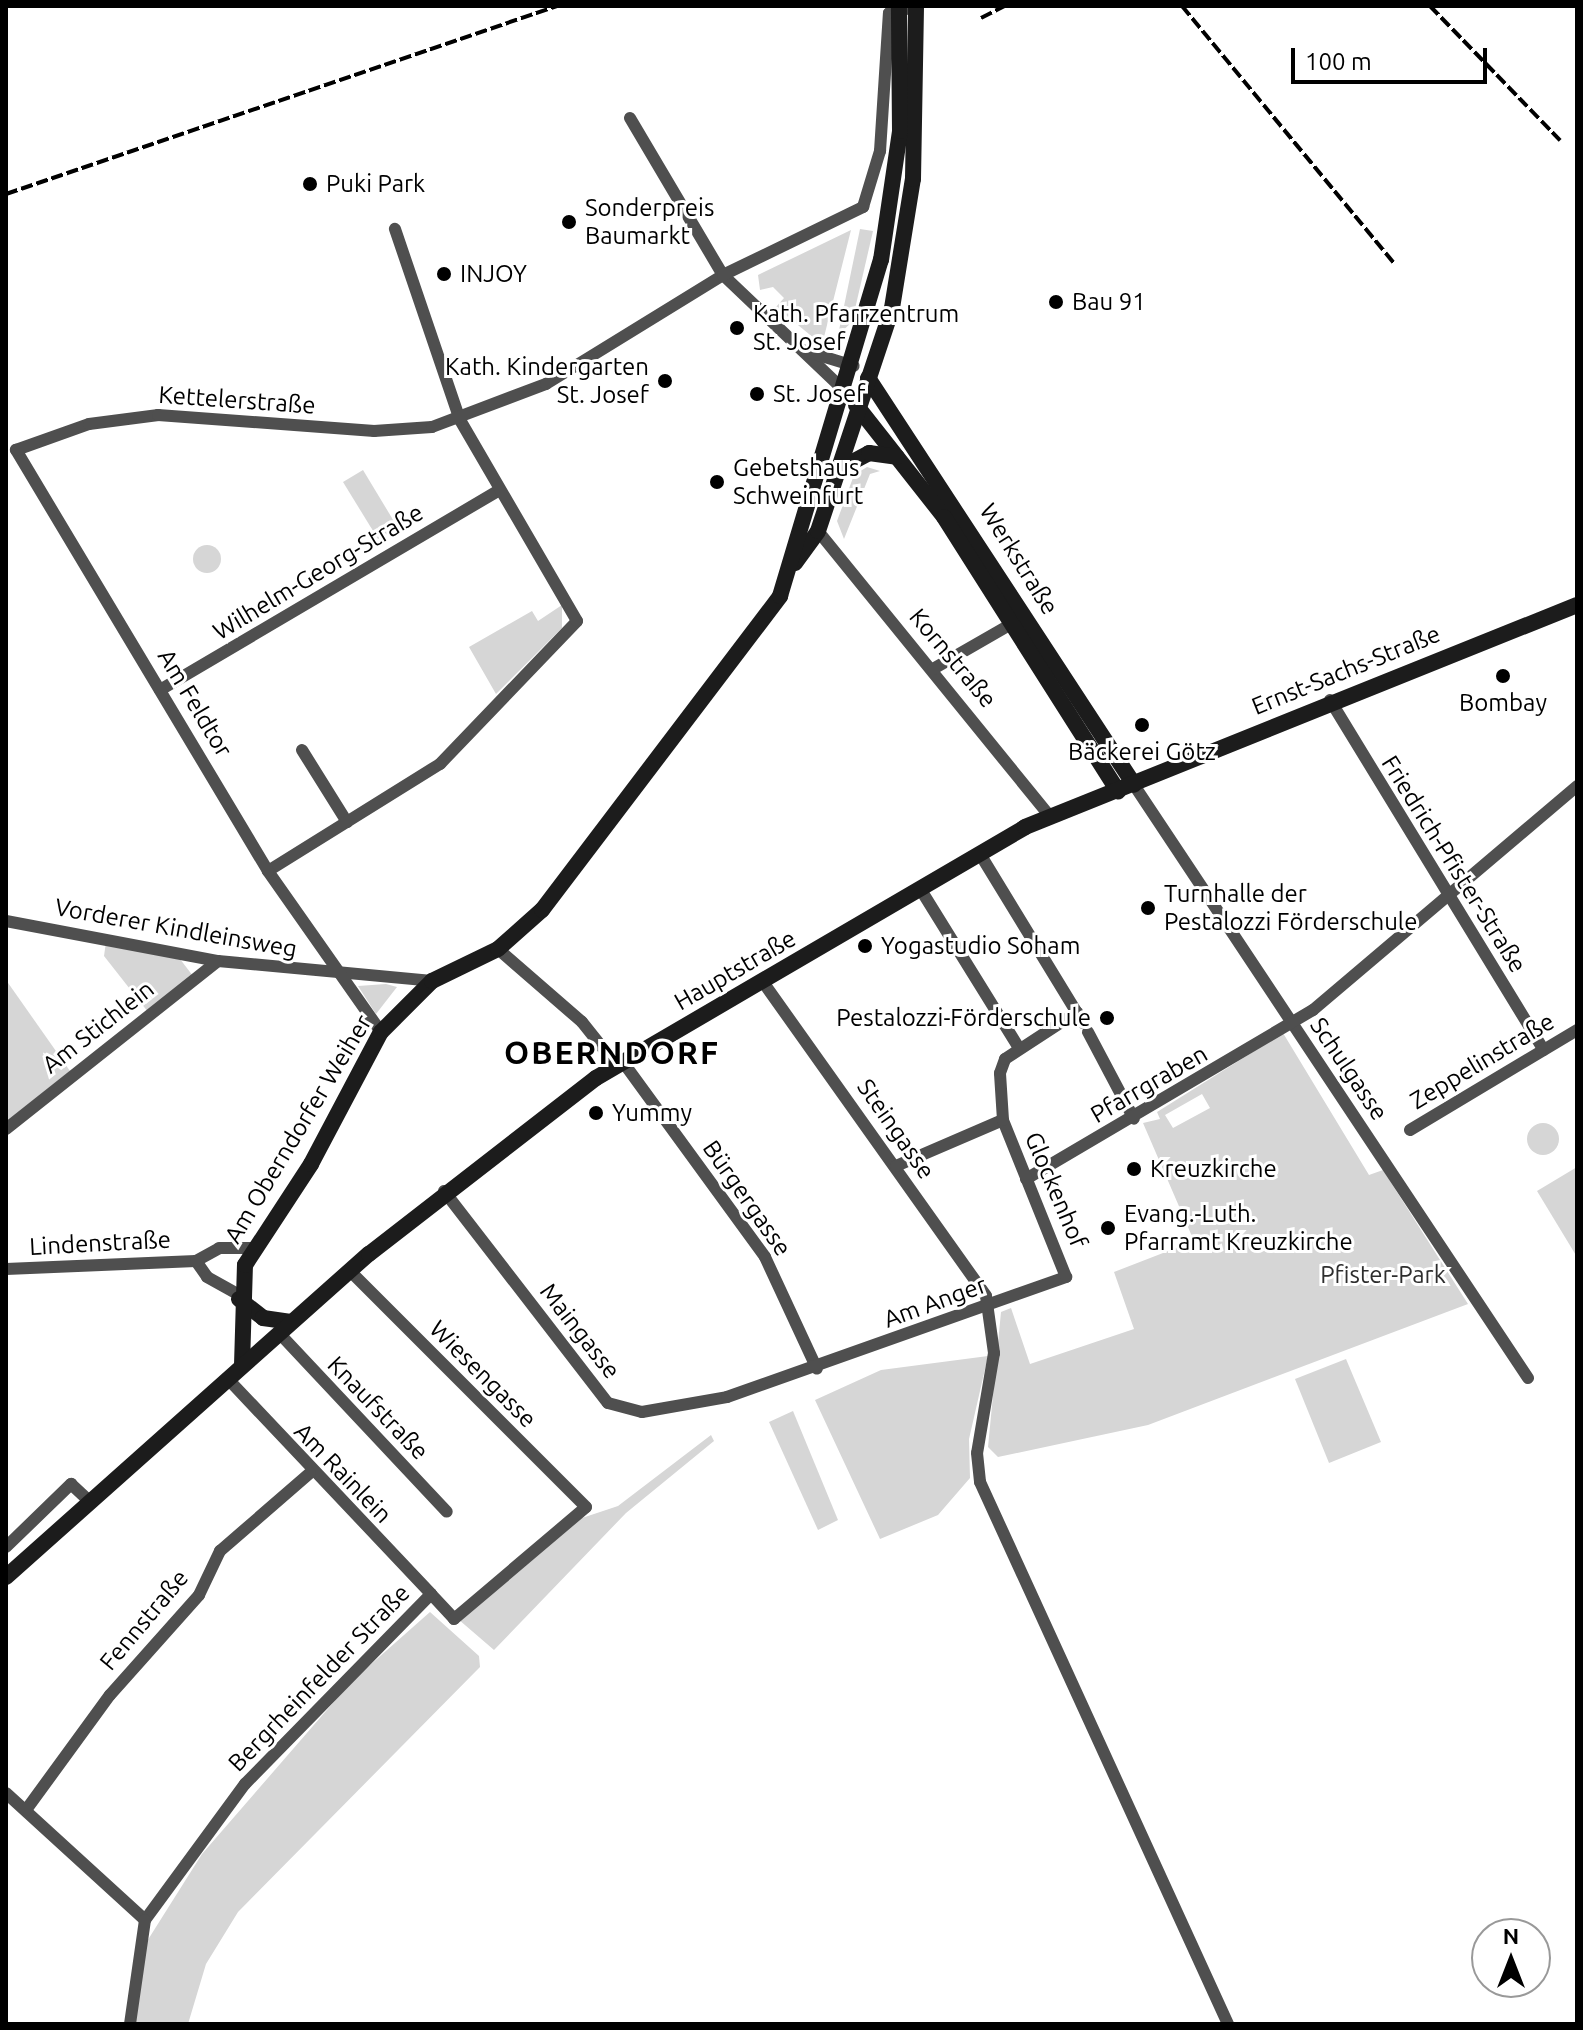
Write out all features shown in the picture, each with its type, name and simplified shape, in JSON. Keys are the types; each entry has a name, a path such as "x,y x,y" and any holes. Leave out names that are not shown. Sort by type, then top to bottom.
{"main road":[{"path":"792,568 854,366 888,225 900,131 899,6"},
{"path":"432,981 498,949 542,910 753,641 792,568 818,531 871,381 907,228 917,6"},
{"name":"Werkstraße","path":"854,366 871,381 1134,785"},
{"name":"Werkstraße","path":"845,391 897,457 1013,623 1118,791"},
{"path":"841,468 869,453 897,457"},
{"name":"Ernst-Sachs-Straße","path":"1134,785 1330,700 1577,605"},
{"name":"Hauptstraße","path":"6,1577 87,1499 444,1191 620,1064 1050,816 1134,785"},
{"name":"Am Oberndorfer Weiher","path":"242,1365 239,1297 255,1248 311,1164 381,1032 432,981"},
{"path":"239,1297 263,1318 285,1328"}],"street":[{"name":"Kettelerstraße","path":"16,450 75,427 138,416 390,432 460,420 546,384 723,275 863,207 880,151 889,13 917,6"},
{"path":"630,118 723,275 845,391"},
{"path":"268,871 440,764 563,643 577,612 499,490 460,420 395,229"},
{"path":"802,350 854,366"},
{"name":"Am Feldtor","path":"16,450 268,871 381,1032"},
{"name":"Wilhelm-Georg-Straße","path":"160,690 499,490"},
{"name":"Kornstraße","path":"818,531 1050,816"},
{"path":"933,669 1013,623"},
{"name":"Friedrich-Pfister-Straße","path":"1330,700 1544,1050"},
{"path":"302,750 347,822"},
{"name":"Schulgasse","path":"1134,785 1528,1378"},
{"name":"Pfarrgraben","path":"1026,1179 1134,1119 1292,1024 1577,786"},
{"path":"980,854 1083,1022 1134,1119"},
{"path":"921,890 1019,1048 1083,1022"},
{"name":"Vorderer Kindleinsweg","path":"6,921 218,961 339,976"},
{"path":"498,949 582,1022 620,1064"},
{"name":"Am Stichlein","path":"6,1129 218,961"},
{"path":"339,976 432,981"},
{"name":"Steingasse","path":"763,982 896,1166 989,1304"},
{"name":"Zeppelinstraße","path":"1410,1130 1577,1030"},
{"name":"Glockenhof","path":"1019,1048 1000,1073 1003,1120 1066,1277"},
{"name":"Bürgergasse","path":"620,1064 765,1257 817,1369"},
{"name":"Glockenhof","path":"896,1166 1003,1120"},
{"name":"Maingasse","path":"444,1191 608,1403 642,1412 676,1409 817,1369"},
{"name":"Lindenstraße","path":"6,1269 196,1261 219,1248 255,1248"},
{"name":"Lindenstraße","path":"196,1261 207,1277 239,1297"},
{"name":"Wiesengasse","path":"350,1271 586,1507"},
{"name":"Am Anger","path":"817,1369 1066,1277"},
{"path":"989,1304 994,1353 977,1453 980,1482 1228,2024"},
{"name":"Knaufstraße","path":"285,1328 447,1512"},
{"name":"Am Rainlein","path":"227,1378 310,1473 431,1594"},
{"name":"Fennstraße","path":"26,1810 110,1695 199,1595 220,1551 310,1473"},
{"path":"6,1547 71,1484 87,1499"},
{"name":"Bergrheinfelder Straße","path":"145,1920 245,1784 431,1594 454,1619 586,1507"},
{"path":"6,1793 145,1920 130,2024"}],"green space":[{"path":"860,229 873,231 852,322 838,335"},
{"path":"851,230 823,341 815,339 776,307 784,298 773,287 760,290 758,275"},
{"path":"867,467 880,471 870,474 844,539 837,521 854,475"},
{"path":"363,470 398,528 378,539 343,482"},
{"path":"207,545 217,549 221,559 217,569 207,573 197,569 193,559 197,549"},
{"path":"562,605 562,628 496,694 469,647 532,611 538,621"},
{"path":"106,942 180,959 193,976 148,1012 104,956"},
{"path":"6,980 70,1071 6,1122"},
{"path":"386,984 397,987 376,1014 358,986"},
{"name":"Pfister-Park","path":"1283,1033 1369,1175 1383,1170 1468,1304 1148,1425 998,1457 988,1447 1001,1312 1011,1308 1030,1364 1134,1329 1114,1272 1194,1241 1143,1123 1160,1119 1157,1112","holes":["1202,1094 1210,1108 1173,1128 1165,1115"]},
{"path":"1543,1123 1555,1127 1559,1139 1555,1151 1543,1155 1531,1151 1527,1139 1531,1127"},
{"path":"1577,1167 1577,1257 1537,1191"},
{"path":"988,1356 969,1439 970,1478 938,1515 880,1539 815,1400 881,1370"},
{"path":"1346,1359 1381,1442 1329,1463 1295,1379"},
{"path":"793,1411 838,1520 818,1530 769,1422"},
{"path":"711,1435 714,1441 626,1513 494,1650 458,1619 576,1520 618,1506"},
{"path":"430,1612 479,1656 480,1667 238,1912 206,1964 188,2024 131,2024 144,1946 202,1854 352,1681"}],"railway":[{"path":"6,194 557,6"},
{"path":"981,18 1005,6"},
{"path":"1182,6 1394,263"},
{"path":"1430,6 1560,140"}],"place":[{"name":"Puki Park","path":"310,184"},
{"name":"Sonderpreis Baumarkt","path":"569,222"},
{"name":"INJOY","path":"444,274"},
{"name":"Bau 91","path":"1056,302"},
{"name":"Kath. Pfarrzentrum St. Josef","path":"737,328"},
{"name":"Kath. Kindergarten St. Josef","path":"665,381"},
{"name":"St. Josef","path":"757,394"},
{"name":"Gebetshaus Schweinfurt","path":"717,482"},
{"name":"Bombay","path":"1503,676"},
{"name":"Bäckerei Götz","path":"1142,725"},
{"name":"Turnhalle der Pestalozzi Förderschule","path":"1148,908"},
{"name":"Yogastudio Soham","path":"865,946"},
{"name":"Pestalozzi-Förderschule","path":"1107,1018"},
{"name":"Yummy","path":"596,1113"},
{"name":"Kreuzkirche","path":"1134,1169"},
{"name":"Evang.-Luth. Pfarramt Kreuzkirche","path":"1108,1228"}],"district":[{"name":"OBERNDORF","path":"612,1052"}]}
